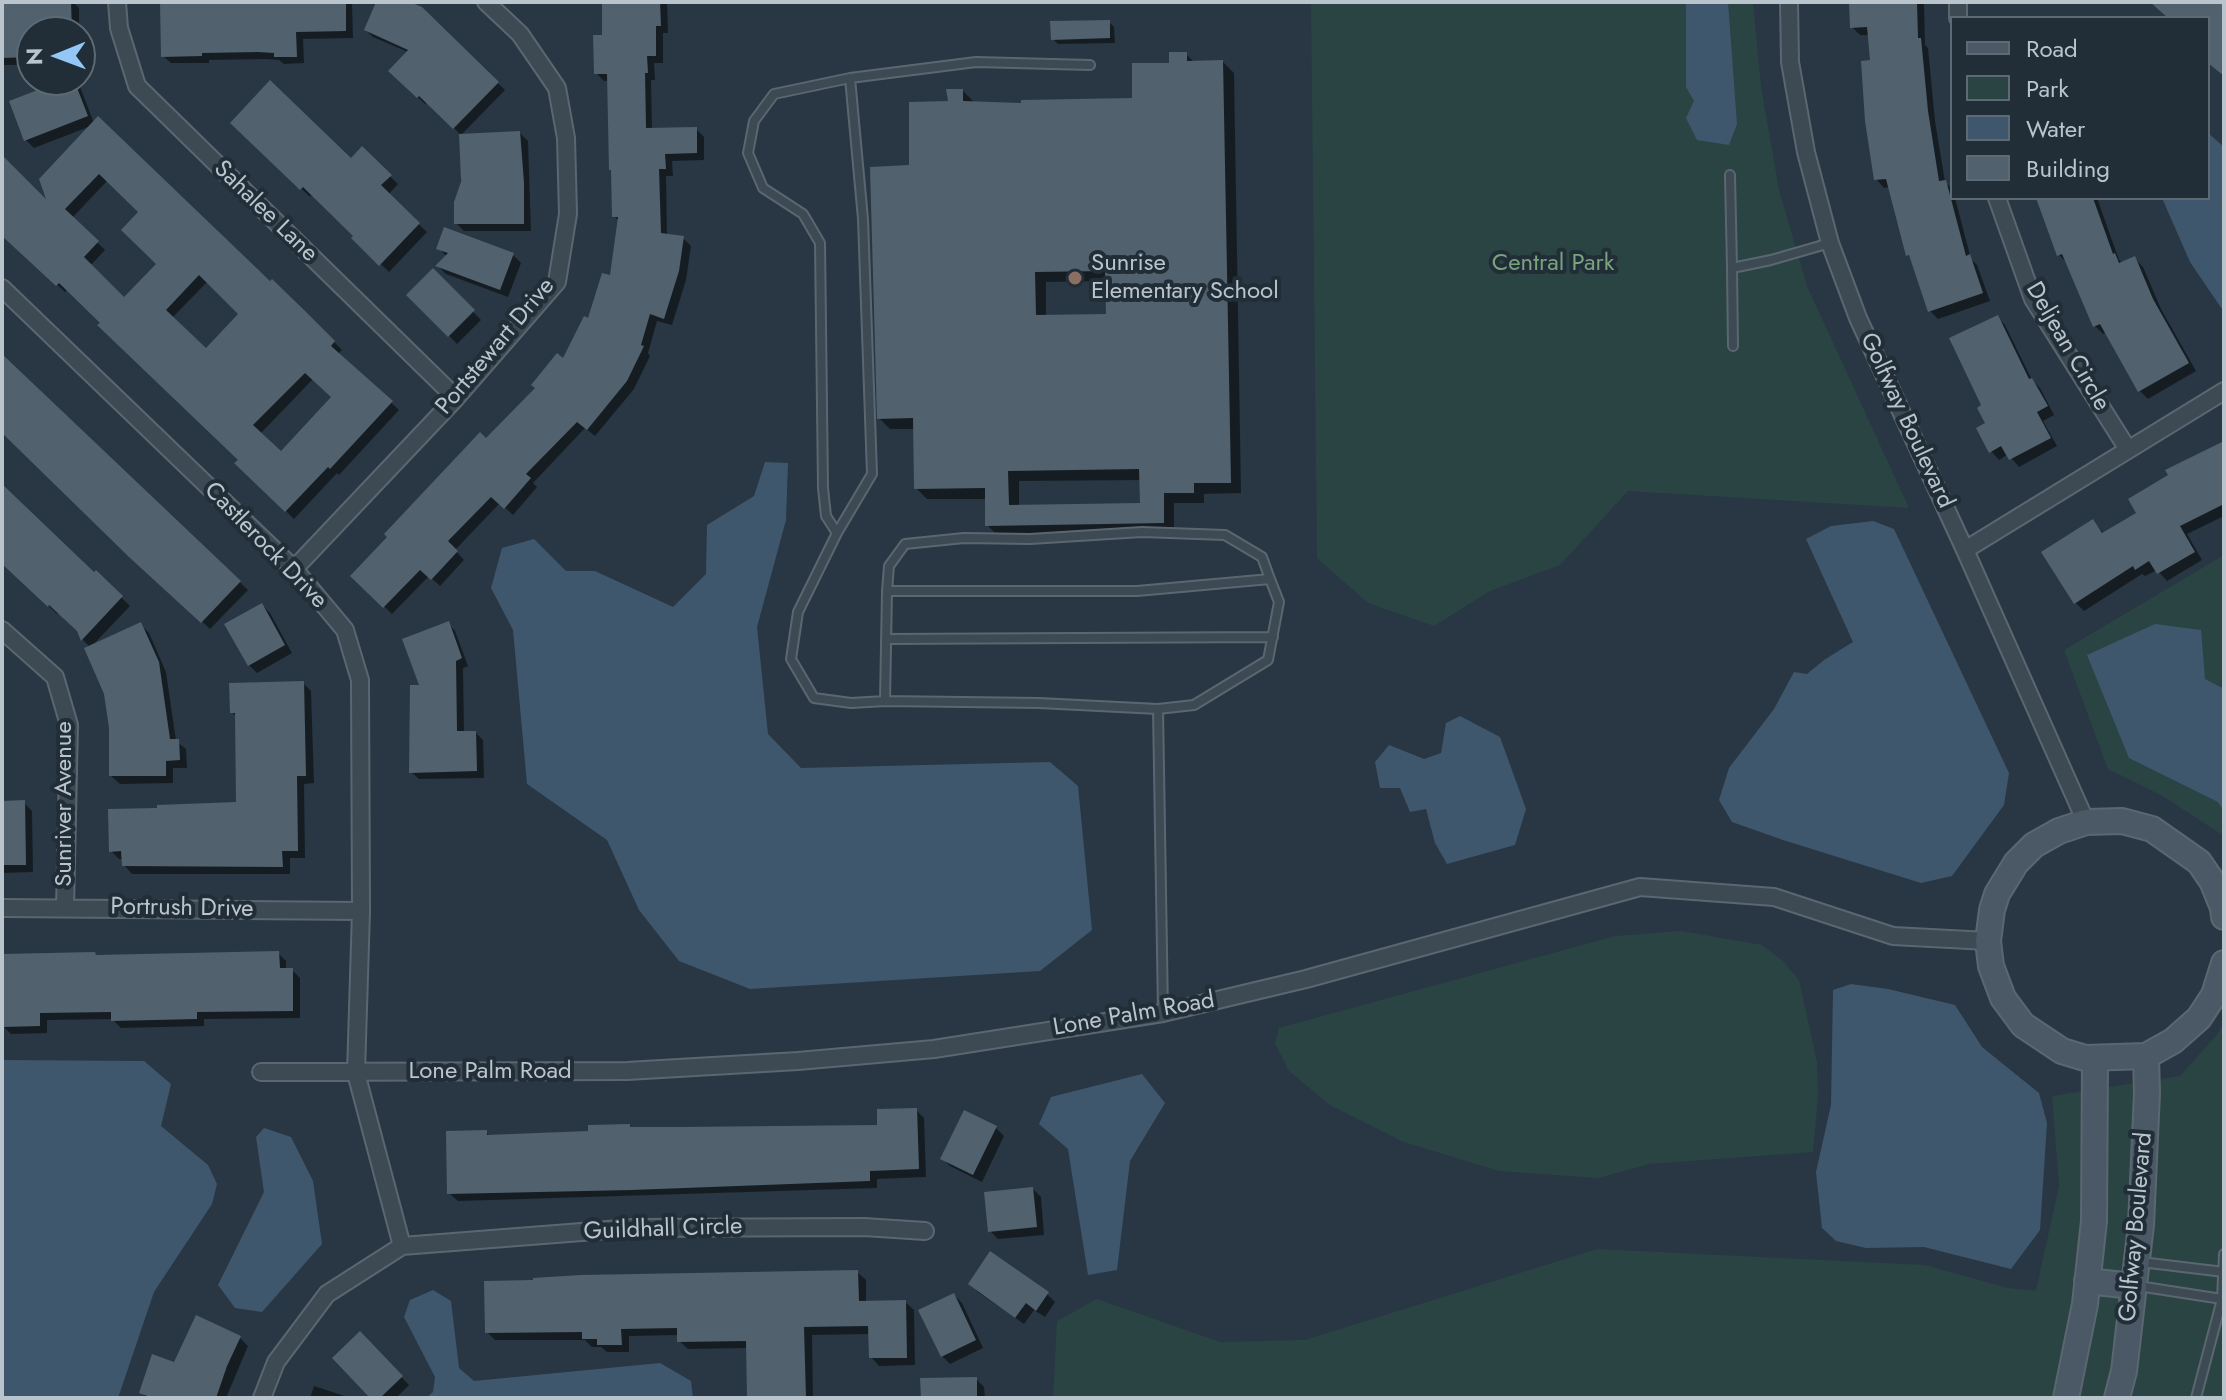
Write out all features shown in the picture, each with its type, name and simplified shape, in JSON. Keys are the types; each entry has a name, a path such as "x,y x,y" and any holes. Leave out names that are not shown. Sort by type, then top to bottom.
{"street":[{"name":"Sahalee Lane","path":"117,2 119,28 137,86 456,398"},
{"name":"Portstewart Drive","path":"294,569 456,398 557,282 568,214 566,138 557,88 520,34 486,2"},
{"name":"Golfway Boulevard","path":"1789,2 1790,62 1806,152 1830,243 1858,318 2086,822"},
{"name":"Deljean Circle","path":"1998,200 2033,299 2127,448"},
{"name":"Castlerock Drive","path":"2,288 294,569 345,630 360,680 361,911 356,1073"},
{"path":"1965,550 2224,391"},
{"name":"Sunriver Avenue","path":"2,630 55,677 69,725 65,908"},
{"path":"2224,917 2212,881 2199,862 2152,829 2122,821 2086,822 2059,831 2034,845 2016,863 1997,894 1988,941 1991,966 2003,998 2023,1025 2062,1051 2085,1058 2146,1056 2173,1041 2199,1018 2214,995 2224,963"},
{"name":"Lone Palm Road","path":"261,1072 627,1071 934,1049 1163,1013 1306,979 1640,887 1774,897 1893,936 1988,941"},
{"name":"Portrush Drive","path":"2,908 361,911"},
{"name":"Golfway Boulevard","path":"2117,1398 2124,1371 2141,1225 2146,1056"},
{"name":"Golfway Boulevard","path":"2066,1398 2087,1281 2094,1221 2095,1058"},
{"path":"356,1073 402,1246"},
{"name":"Guildhall Circle","path":"262,1398 276,1362 327,1294 402,1246 633,1228 864,1227 925,1231"},
{"path":"2087,1281 2134,1278"}],"lane":[{"path":"837,533 826,516 823,488 820,243 803,214 763,188 748,153 754,121 774,94 850,78 976,62 1090,65"},
{"path":"850,78 863,219 872,474 837,533 798,612 791,659 814,698 851,703 1039,703 1158,709 1194,705 1268,660 1279,602 1262,557 1225,535 1142,532 1030,539 964,538 905,544 889,566 885,701"},
{"path":"1730,175 1733,346"},
{"path":"1732,268 1830,243"},
{"path":"887,591 1137,591 1270,579"},
{"path":"886,639 1273,637"},
{"path":"1158,709 1163,1013"},
{"path":"2196,1398 2222,1299 2224,1254"},
{"path":"2134,1278 2224,1272"},
{"path":"2134,1278 2222,1299"}],"green space":[{"name":"Central Park","path":"1311,2 1753,2 1761,87 1779,190 1807,286 1909,508 1628,491 1560,565 1490,591 1434,626 1368,603 1317,558"},
{"path":"2224,555 2224,836 2161,795 2108,769 2064,650"},
{"path":"1681,931 1762,945 1783,961 1799,980 1817,1062 1818,1098 1813,1152 1649,1164 1598,1178 1499,1171 1404,1142 1330,1105 1289,1071 1275,1043 1279,1028 1615,936"},
{"path":"2224,1023 2224,1398 1053,1398 1057,1321 1097,1299 1220,1342 1305,1340 1597,1249 1925,1265 2008,1288 2036,1291 2059,1185 2052,1096 2180,1076"}],"water":[{"path":"1686,2 1728,2 1737,124 1729,145 1697,140 1686,118 1694,101 1686,87"},
{"path":"2210,135 2224,147 2224,312 2190,262 2163,200 2210,200"},
{"path":"765,462 788,463 786,520 757,627 768,734 801,768 1050,762 1078,786 1092,930 1040,971 750,989 679,961 639,910 607,840 527,784 513,630 491,588 502,548 534,539 566,571 595,571 673,607 706,574 707,525 754,496"},
{"path":"1873,521 1894,529 2009,773 2004,805 1952,876 1921,883 1732,822 1719,800 1729,768 1774,709 1794,672 1807,674 1853,642 1806,539 1831,526"},
{"path":"2155,624 2201,630 2205,679 2224,689 2224,811 2218,802 2129,758 2087,655"},
{"path":"1460,716 1500,737 1526,809 1515,845 1447,864 1435,843 1426,809 1410,812 1400,788 1380,788 1375,762 1389,745 1424,759 1441,753 1446,723"},
{"path":"1851,984 1888,989 1955,1005 1982,1047 2039,1093 2047,1123 2040,1230 2011,1269 1924,1247 1866,1248 1836,1241 1822,1228 1816,1172 1831,1105 1833,990"},
{"path":"2,1060 144,1061 171,1084 161,1126 208,1165 217,1184 212,1204 154,1292 118,1398 2,1398"},
{"path":"1142,1074 1165,1103 1130,1161 1117,1270 1088,1275 1068,1149 1039,1124 1051,1097"},
{"path":"264,1128 291,1137 313,1181 322,1244 262,1312 235,1308 218,1285 264,1192 256,1137"},
{"path":"433,1290 451,1301 459,1368 474,1381 660,1363 691,1381 693,1398 426,1398 433,1392 435,1377 404,1317 410,1300"}],"building":[{"path":"2,2 71,2 71,16 16,16 16,58 2,58"},
{"path":"160,2 346,2 346,31 296,32 297,57 274,57 274,53 258,52 161,57"},
{"path":"376,2 410,2 422,7 499,82 453,129 388,71 408,50 364,30"},
{"path":"602,2 660,2 661,26 656,26 656,56 647,56 648,73 645,73 646,128 697,127 697,153 665,154 666,169 659,169 661,233 684,236 679,271 664,319 650,314 641,345 644,346 627,381 587,430 577,422 526,474 531,478 504,509 491,497 448,541 458,551 431,580 420,570 383,608 350,576 387,537 384,534 480,432 486,438 535,388 531,385 557,353 563,358 584,316 588,318 602,273 610,275 618,217 612,217 607,74 594,74 593,35 602,35"},
{"path":"1849,2 1917,2 1918,38 1921,38 1939,181 1946,180 1966,256 1970,254 1983,293 1928,312 1909,255 1906,256 1886,179 1874,180 1865,121 1861,61 1870,60 1867,27 1850,28"},
{"path":"2150,2 2224,2 2224,76 2210,65 2210,16 2166,16"},
{"path":"1110,20 1110,38 1051,40 1050,21"},
{"path":"1169,52 1187,52 1187,61 1223,60 1231,483 1194,483 1194,493 1164,493 1164,523 985,526 985,488 914,489 913,418 877,419 870,167 909,165 909,102 948,101 946,89 963,89 963,101 1021,103 1021,100 1132,98 1132,63 1169,63","holes":["1105,271 1106,314 1036,315 1035,272","1139,469 1140,503 1009,505 1008,471"]},
{"path":"270,80 351,158 362,146 392,175 381,185 420,223 379,266 303,187 300,190 230,123"},
{"path":"22,96 80,96 88,116 24,141 9,101"},
{"path":"98,116 301,307 335,341 331,346 393,401 285,512 234,463 238,460 97,325 100,323 59,283 56,286 2,236 2,155 46,199 39,179","holes":["99,174 138,212 121,230 156,264 124,297 84,257 99,241 65,209","199,275 238,314 206,348 166,310","305,373 331,397 281,451 253,425"]},
{"path":"520,131 524,224 454,224 454,202 462,179 459,134"},
{"path":"2037,200 2094,200 2113,254 2119,263 2135,256 2153,299 2189,363 2138,392 2100,324 2093,327 2062,254 2057,256"},
{"path":"444,227 514,253 500,290 435,266 448,253 436,249"},
{"path":"433,268 475,310 448,337 406,295"},
{"path":"1998,315 2029,379 2032,378 2048,406 2037,412 2051,438 2009,460 2001,446 1989,453 1976,428 1985,423 1977,408 1981,405 1949,338"},
{"path":"2,354 241,581 201,623 2,433"},
{"path":"2224,441 2224,504 2180,526 2195,552 2157,574 2149,561 2135,570 2133,566 2074,604 2041,552 2093,519 2102,533 2136,513 2128,499 2168,475 2165,470"},
{"path":"2,484 123,596 81,641 77,631 2,564"},
{"path":"262,603 285,645 248,666 224,624"},
{"path":"449,621 462,658 456,661 457,731 476,731 477,771 409,773 410,685 419,685 402,639"},
{"path":"141,622 159,662 170,739 179,739 180,760 166,761 166,776 109,776 109,728 104,694 84,648"},
{"path":"304,681 306,776 297,776 298,851 282,851 283,867 122,866 121,851 109,852 108,809 236,802 235,713 230,713 229,683"},
{"path":"25,800 26,865 2,865 2,801"},
{"path":"279,951 280,968 293,968 293,1011 197,1012 197,1019 111,1021 111,1012 40,1013 40,1026 2,1027 2,954"},
{"path":"917,1108 919,1169 870,1171 870,1181 447,1194 446,1131 487,1130 487,1135 588,1131 588,1125 877,1125 877,1109"},
{"path":"964,1110 997,1126 973,1175 940,1159"},
{"path":"1033,1187 1037,1227 988,1232 984,1192"},
{"path":"990,1251 1049,1292 1036,1311 1026,1303 1015,1318 968,1284"},
{"path":"858,1270 859,1301 906,1300 907,1358 869,1358 868,1326 804,1327 806,1398 747,1398 746,1341 677,1342 677,1328 621,1329 622,1345 597,1345 597,1339 582,1339 582,1332 485,1333 484,1281 581,1275"},
{"path":"954,1293 976,1340 941,1357 918,1310"},
{"path":"196,1315 241,1336 216,1398 153,1398 139,1393 152,1354 174,1362"},
{"path":"360,1331 403,1376 380,1398 370,1398 332,1358"},
{"path":"977,1377 977,1398 921,1398 920,1378"}],"place":[{"name":"Sunrise Elementary School","path":"1075,278"}]}
